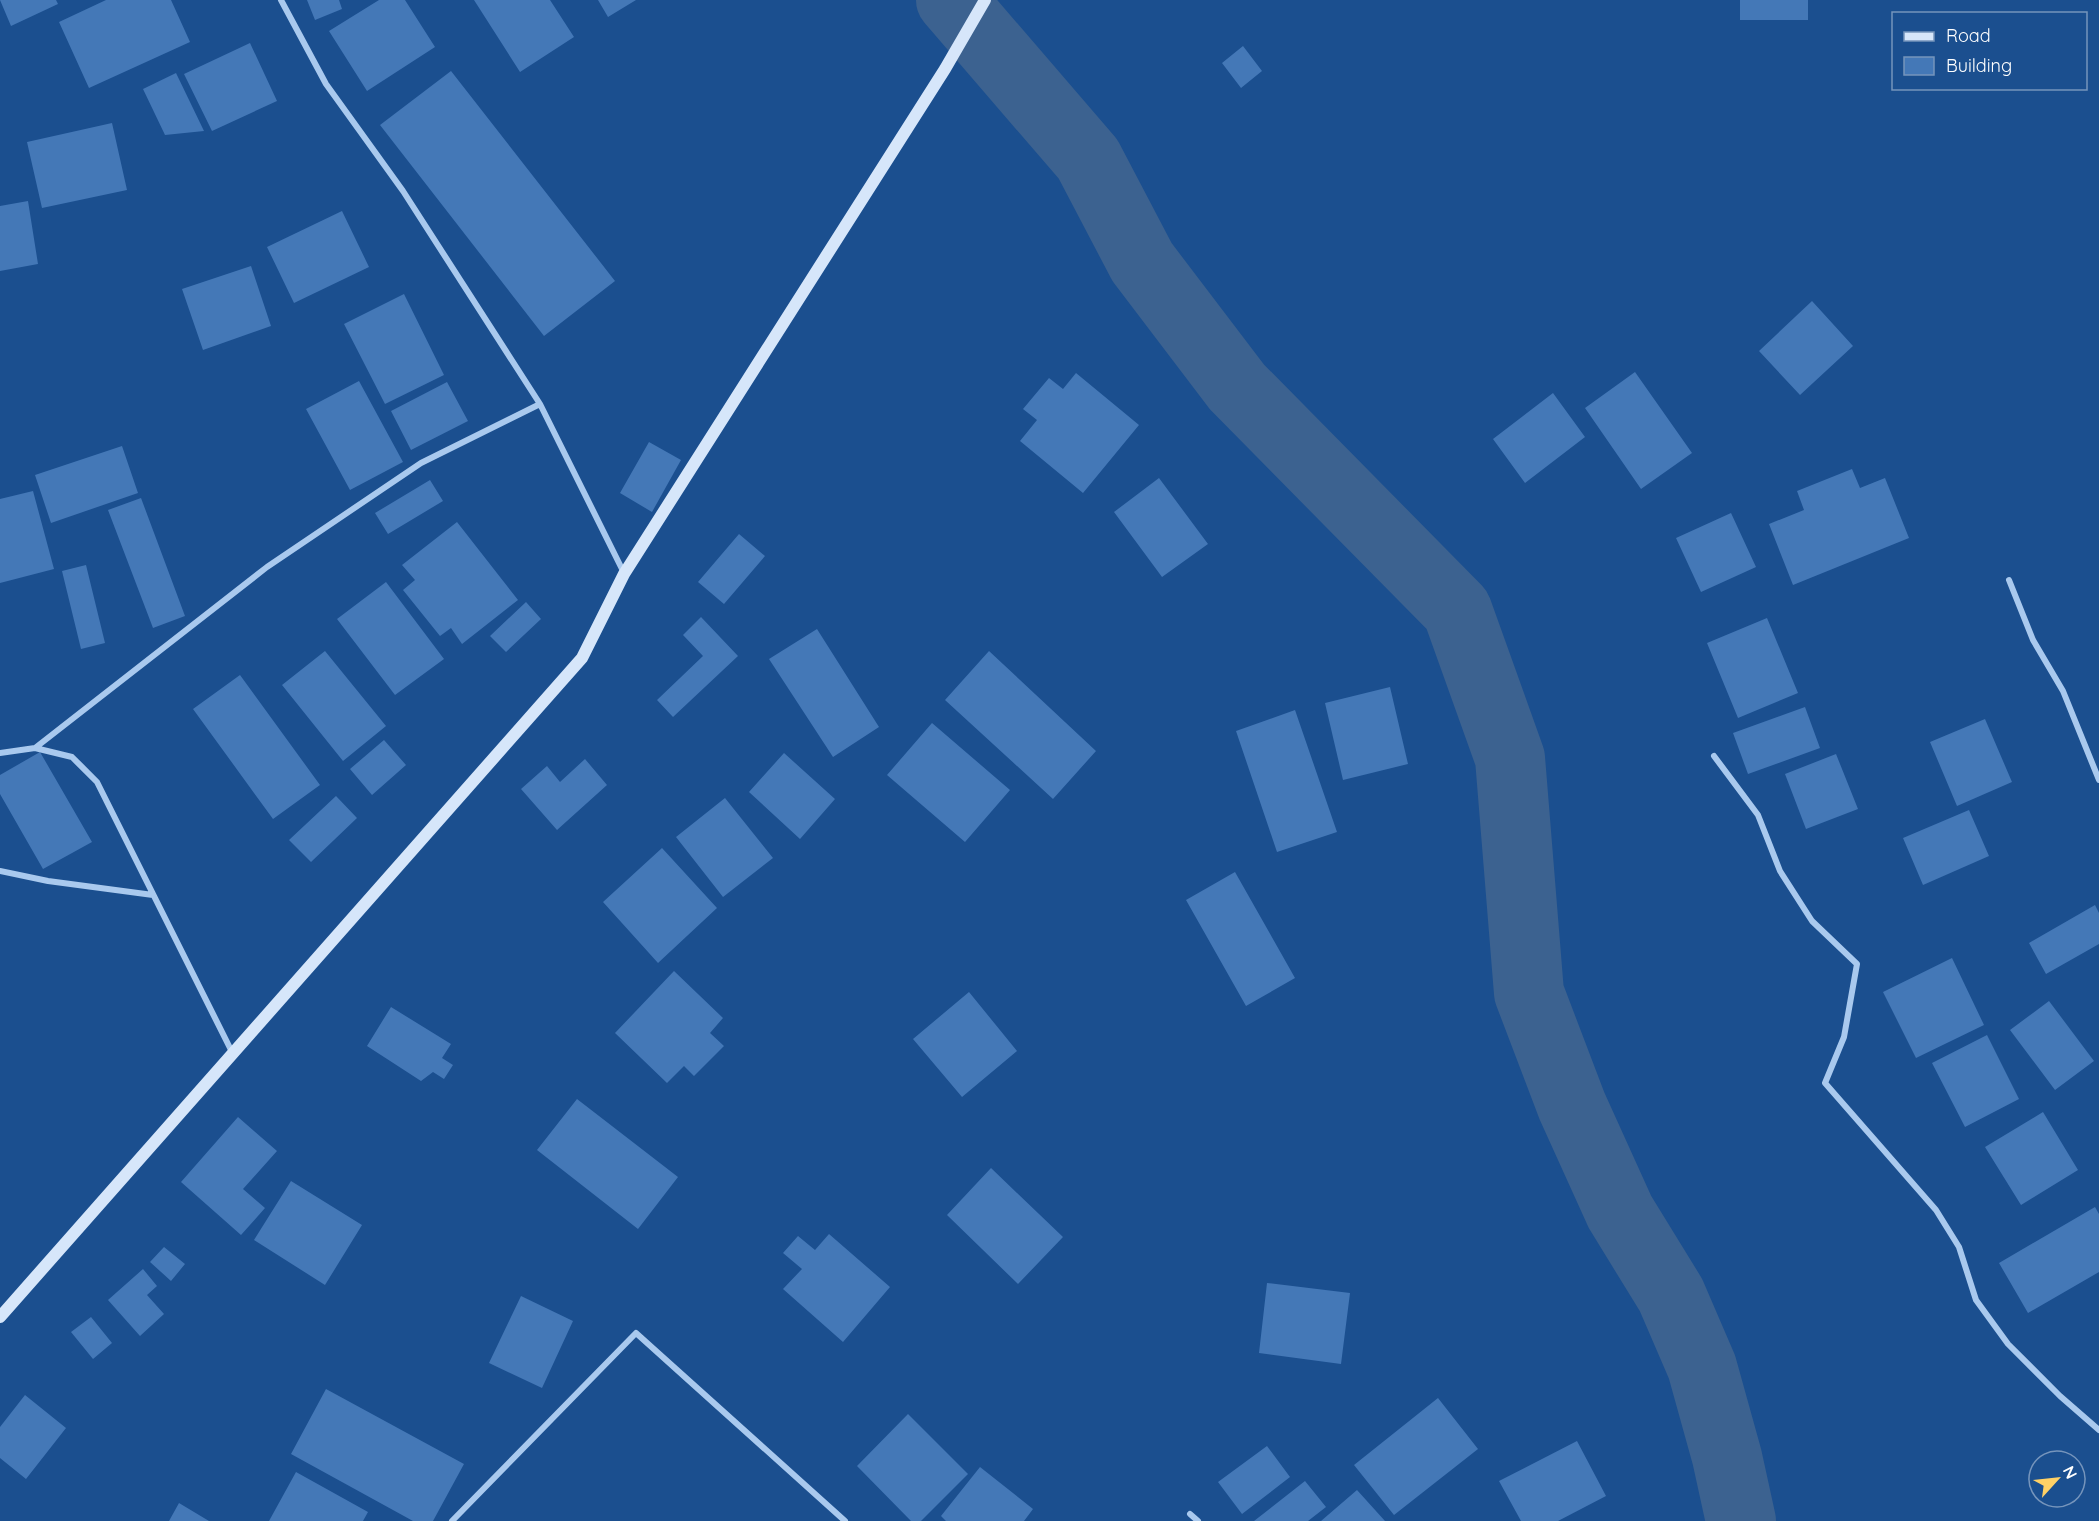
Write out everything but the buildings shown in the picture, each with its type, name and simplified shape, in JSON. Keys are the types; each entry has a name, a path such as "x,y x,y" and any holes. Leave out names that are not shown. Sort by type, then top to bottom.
{"street":[{"path":"280,0 326,84 403,191 540,404 624,573"},
{"path":"0,1317 582,658 624,573 945,69 986,0"},
{"path":"35,748 267,567 421,463 540,404"},
{"path":"2009,580 2033,640 2062,691 2099,780"},
{"path":"0,753 35,748 72,757 97,782 232,1052"},
{"path":"1714,756 1758,815 1780,871 1812,921 1857,964 1844,1037 1825,1083 1936,1209 1959,1247 1976,1300 2008,1344 2060,1396 2099,1430"},
{"path":"0,871 48,881 153,895"},
{"path":"452,1521 636,1333 845,1521"},
{"path":"1190,1514 1198,1521"}],"waterway":[{"path":"951,0 1088,159 1142,262 1237,387 1457,610 1510,758 1529,993 1572,1106 1620,1212 1671,1295 1702,1367 1727,1457 1741,1521"}]}
